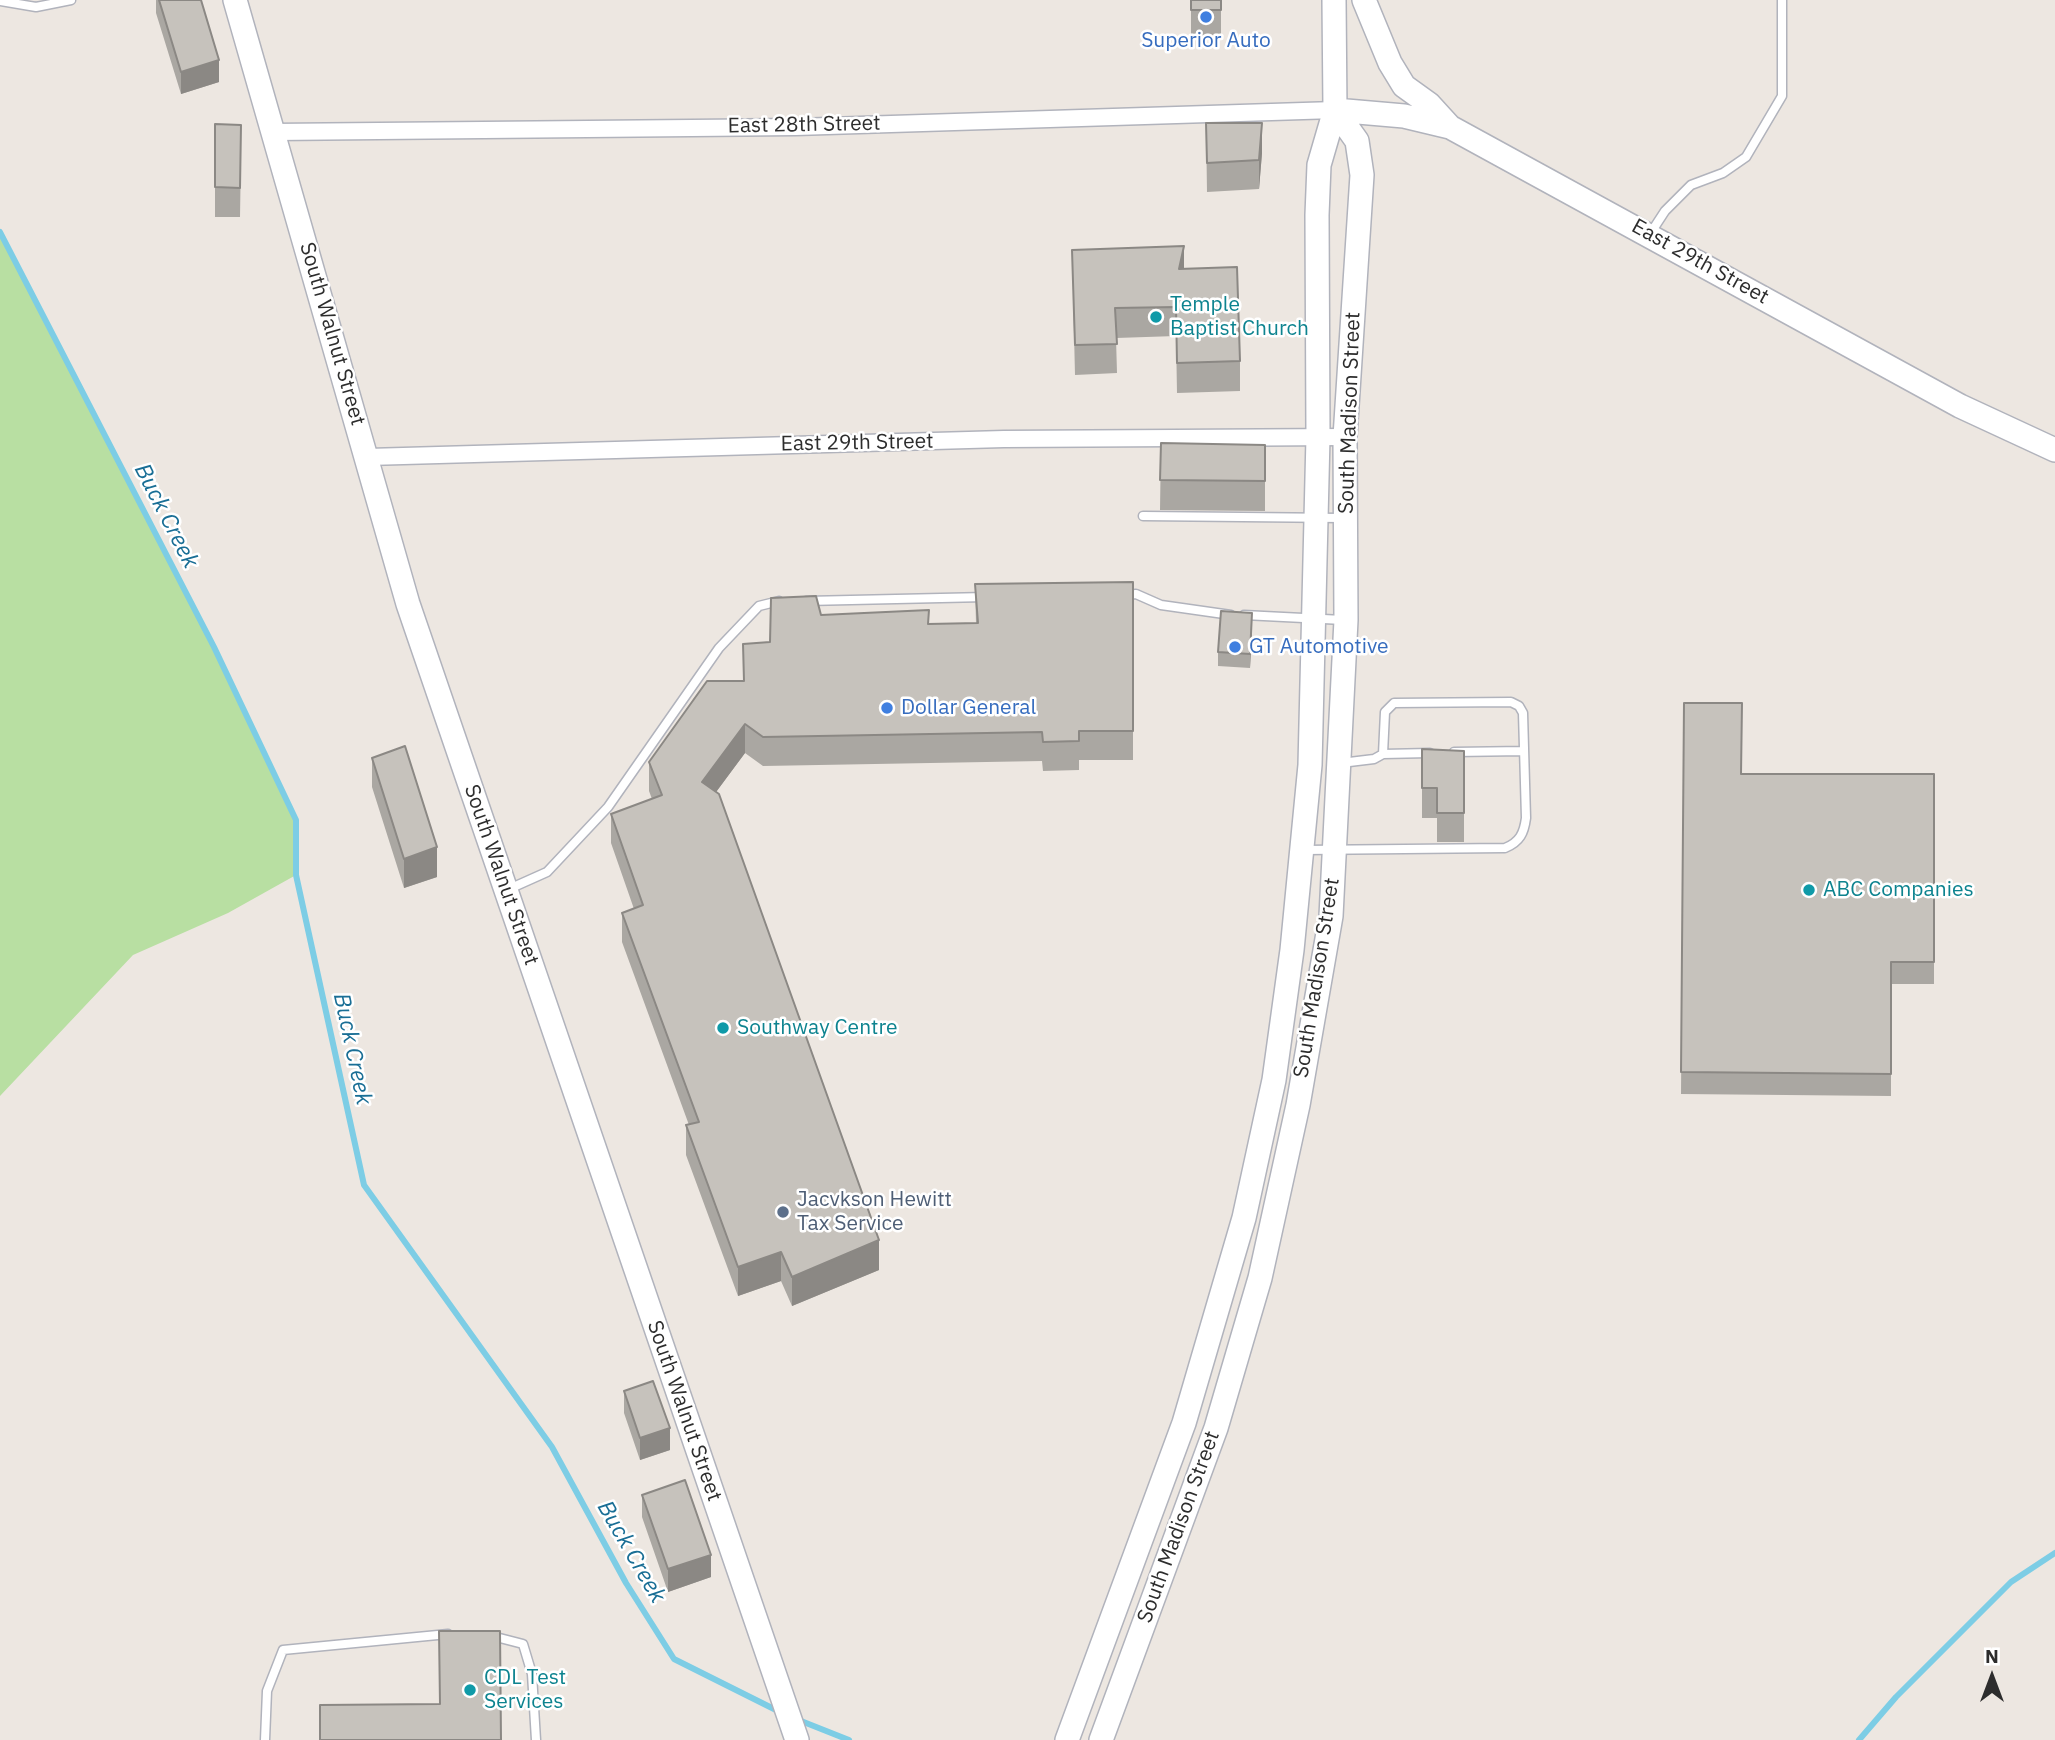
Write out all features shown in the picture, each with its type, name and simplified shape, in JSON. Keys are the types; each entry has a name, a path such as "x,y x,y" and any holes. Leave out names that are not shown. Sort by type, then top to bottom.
{"main road":[{"name":"South Walnut Street","path":"235,0 408,604 795,1735"},
{"name":"South Madison Street","path":"1067,1740 1171,1461 1244,1218 1274,1080 1310,765 1318,437 1319,164 1335,110 1335,0"},
{"path":"1364,0 1384,50 1404,86 1429,104 1450,127"},
{"name":"South Madison Street","path":"1101,1740 1216,1428 1260,1278 1298,1105 1331,916 1346,620 1345,437 1362,175 1357,141 1335,110"},
{"name":"East 29th Street","path":"1335,110 1404,117 1450,127 1650,234 1960,406 2055,450"}],"street":[{"name":"East 28th Street","path":"274,132 796,127 1335,110"},
{"name":"East 29th Street","path":"368,457 1004,439 1345,437"}],"lane":[{"path":"0,1 36,8 71,0"},
{"path":"1650,234 1665,211 1691,185 1723,173 1746,158 1782,96 1782,0"},
{"path":"1143,516 1345,518"},
{"path":"1110,595 1136,594 1161,605 1208,614 1346,620"},
{"path":"506,890 547,872 608,807 719,648 759,607 777,601 1001,597"},
{"path":"1301,850 1504,848 1514,844 1524,832 1526,818 1523,713 1519,706 1511,702 1394,703 1385,712 1383,754"},
{"path":"1447,752 1524,751"},
{"path":"1338,764 1374,759 1383,754 1435,753"},
{"path":"265,1740 267,1692 283,1650 456,1633"},
{"path":"478,1635 501,1636 523,1644 532,1674 536,1740"}],"green space":[{"path":"0,232 206,631 296,820 296,875 228,913 133,955 0,1096"}],"building":[{"path":"159,0 201,0 219,60 181,72"},
{"path":"1191,0 1221,0 1221,10 1191,10"},
{"path":"1206,123 1262,123 1259,160 1207,163"},
{"path":"215,124 241,125 240,188 215,187"},
{"name":"Temple Baptist Church","path":"1184,246 1179,269 1237,267 1240,361 1177,363 1176,307 1115,308 1117,344 1075,345 1072,250"},
{"path":"1161,443 1265,445 1265,481 1160,480"},
{"name":"Southway Centre","path":"1133,582 1133,731 1079,731 1079,741 1043,742 1042,732 763,737 745,724 702,782 719,794 879,1240 792,1277 781,1252 738,1267 686,1125 699,1122 622,913 643,905 611,814 662,795 649,762 707,681 744,681 743,644 770,642 771,598 816,596 821,615 929,610 928,624 978,623 975,584"},
{"name":"GT Automotive","path":"1221,611 1252,613 1250,654 1218,652"},
{"name":"ABC Companies","path":"1684,703 1742,703 1741,774 1934,774 1934,962 1891,962 1891,1074 1681,1072"},
{"path":"405,746 437,847 404,859 372,758"},
{"path":"1422,749 1464,751 1464,813 1437,813 1437,788 1422,788"},
{"path":"653,1381 670,1428 640,1438 624,1391"},
{"path":"685,1480 711,1555 668,1569 642,1495"},
{"name":"CDL Test Services","path":"439,1631 500,1631 501,1740 320,1740 320,1705 440,1704"}],"waterway":[{"name":"Buck Creek","path":"0,232 214,647 296,820 296,875 364,1185 552,1447 626,1583 674,1659 780,1712"},
{"path":"1859,1740 1896,1697 2011,1582 2055,1553"},
{"name":"Buck Creek","path":"796,1719 849,1740"}],"place":[{"name":"Superior Auto","path":"1206,17"},
{"name":"Temple Baptist Church","path":"1156,317"},
{"name":"GT Automotive","path":"1235,647"},
{"name":"Dollar General","path":"887,708"},
{"name":"ABC Companies","path":"1809,890"},
{"name":"Southway Centre","path":"723,1028"},
{"name":"Jacvkson Hewitt Tax Service","path":"783,1212"},
{"name":"CDL Test Services","path":"470,1690"}]}
